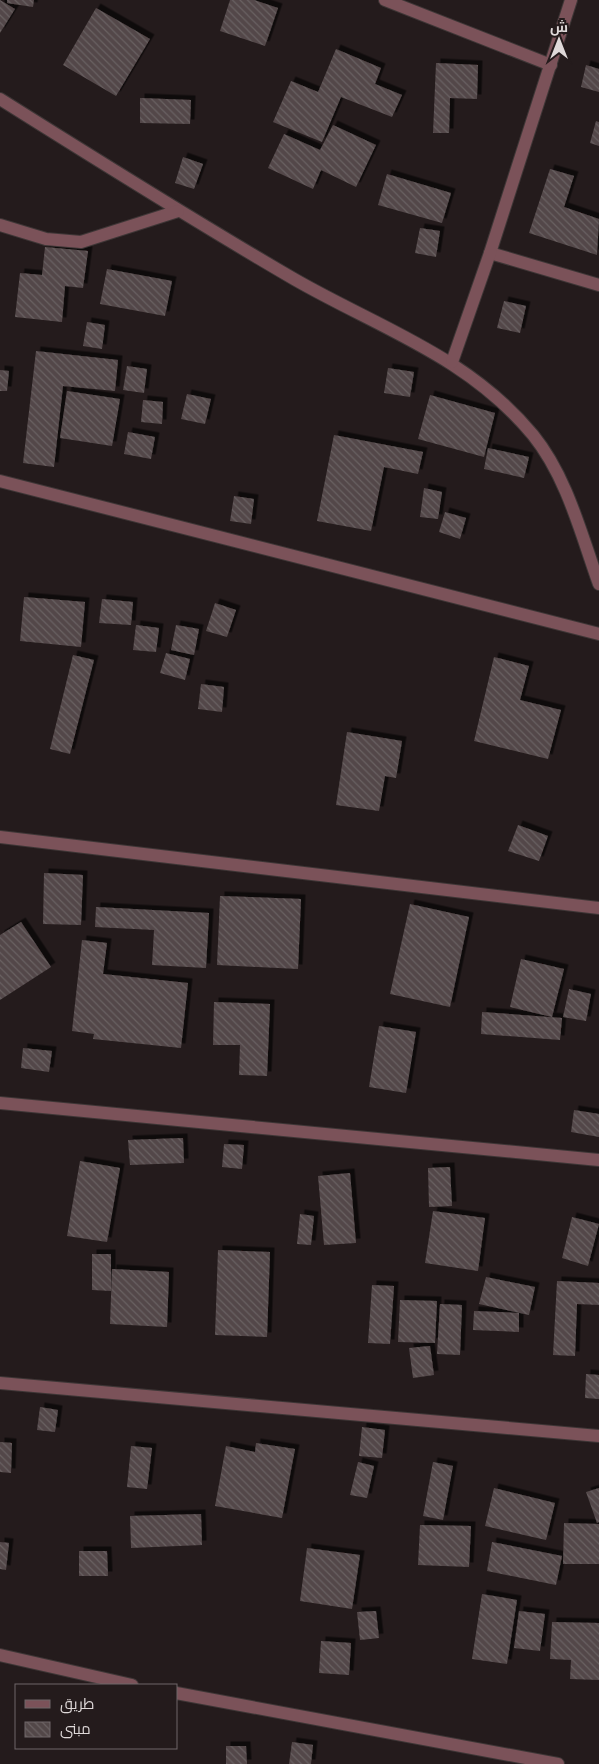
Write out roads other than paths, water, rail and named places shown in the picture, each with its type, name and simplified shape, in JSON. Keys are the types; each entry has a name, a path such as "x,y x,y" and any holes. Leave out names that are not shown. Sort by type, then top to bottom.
{"street":[{"path":"385,0 551,65"},
{"path":"452,362 490,253 571,0"},
{"path":"0,99 178,211 296,280 452,362 491,391 538,442 556,470 570,501 599,584"},
{"path":"0,225 46,239 81,242 178,211"},
{"path":"490,253 599,285"},
{"path":"0,481 599,634"},
{"path":"0,837 599,908"},
{"path":"0,1103 599,1160"},
{"path":"0,1383 599,1436"},
{"path":"0,1655 128,1684"},
{"path":"178,1693 558,1764"}]}
